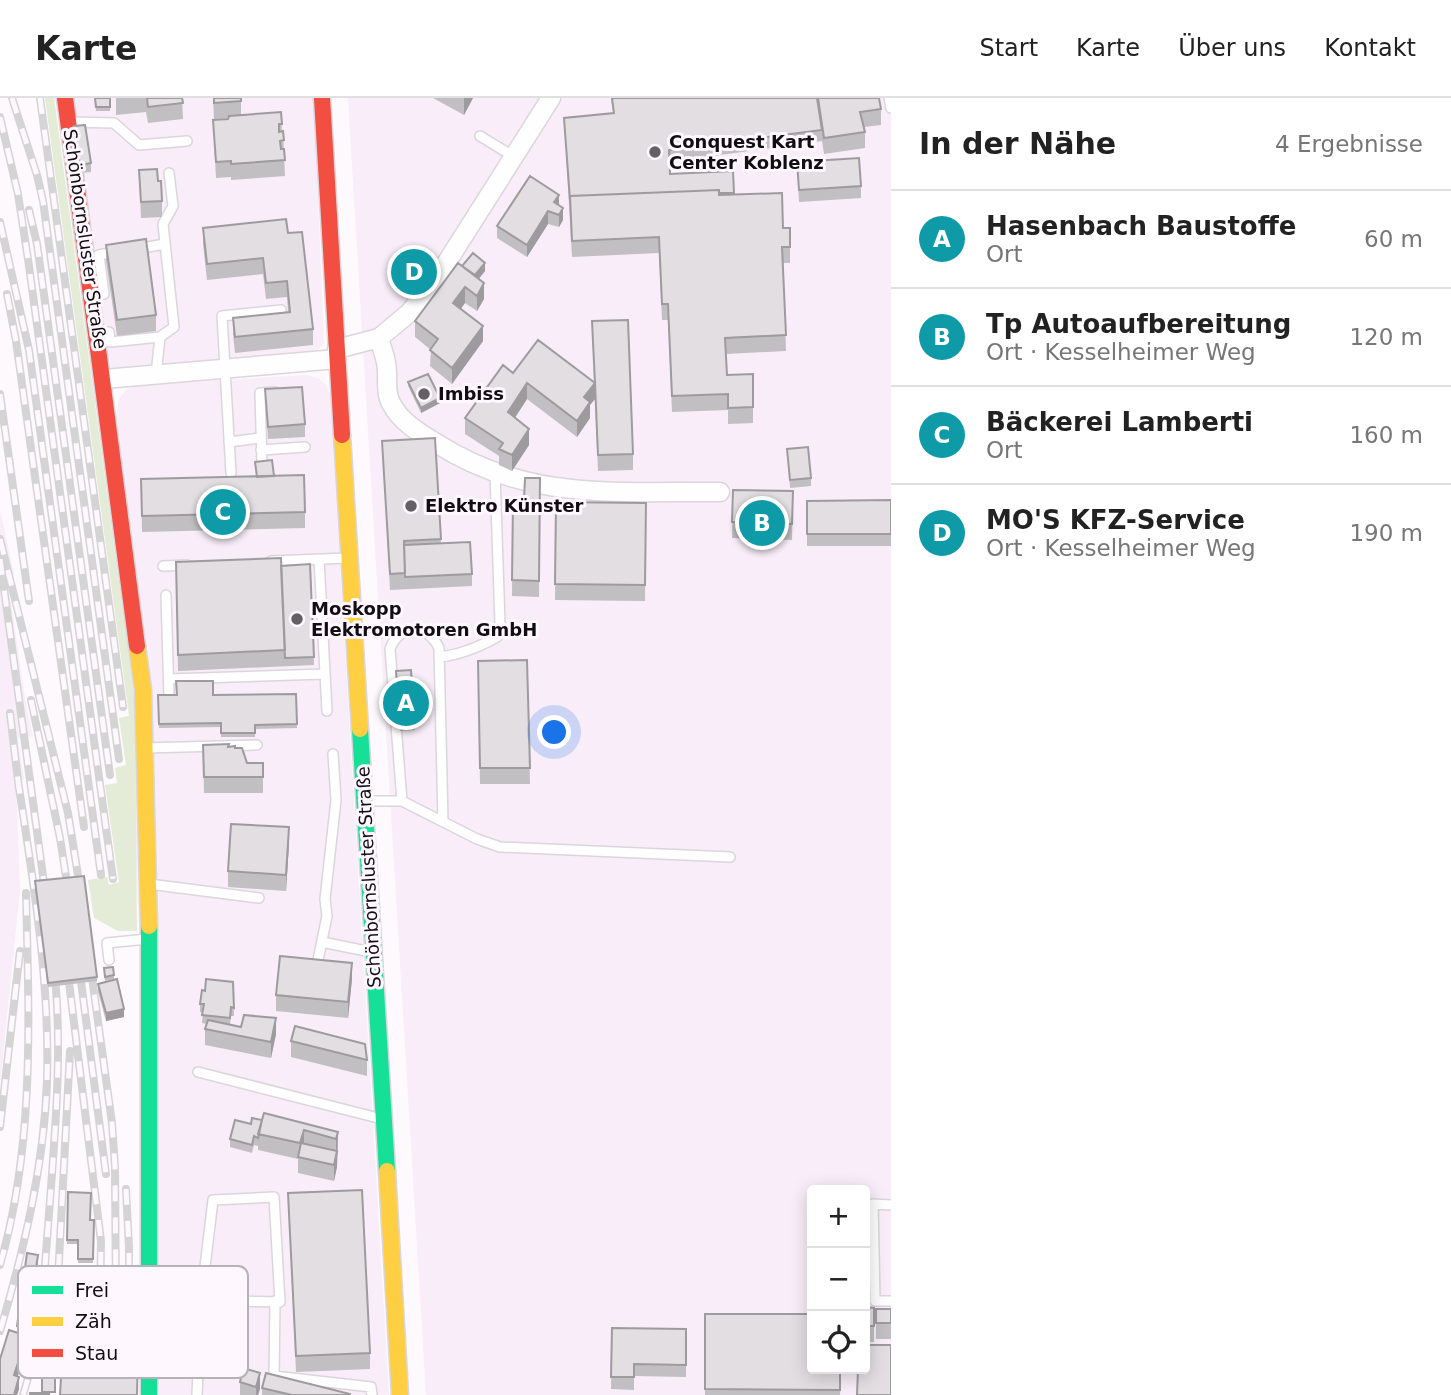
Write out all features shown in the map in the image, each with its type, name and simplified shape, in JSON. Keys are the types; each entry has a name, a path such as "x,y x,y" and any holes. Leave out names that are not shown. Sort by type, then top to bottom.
{"street":[{"name":"Schönbornsluster Straße","path":"65,98 143,689 149,938 149,1266"},
{"name":"Schönbornsluster Straße","path":"322,98 400,1395"},
{"path":"104,379 224,369 337,354 379,338 409,313 433,284 551,98"},
{"path":"379,338 386,365 388,397 393,407 405,422 472,464 526,483 555,488 650,493 720,492"}],"lane":[{"path":"890,98 891,108"},
{"path":"68,122 114,122 139,145 187,141"},
{"path":"480,136 513,156"},
{"path":"107,317 110,342 160,337 174,327 163,224 173,206 169,173"},
{"path":"105,305 99,255 165,244"},
{"path":"231,473 222,316 281,310"},
{"path":"156,375 160,337"},
{"path":"262,463 260,393 282,391"},
{"path":"229,442 260,438"},
{"path":"261,450 305,447"},
{"path":"439,657 482,646 498,637 500,624 495,473"},
{"path":"267,562 349,558"},
{"path":"319,559 327,711"},
{"path":"163,566 202,564"},
{"path":"166,595 169,696"},
{"path":"402,801 390,649 398,635 413,629 422,630 435,640 439,657 443,822"},
{"path":"169,680 324,674"},
{"path":"145,748 257,744"},
{"path":"316,970 327,916 326,888 336,800 333,754"},
{"path":"364,801 402,801 500,847 730,858"},
{"path":"148,884 259,898"},
{"path":"108,960 107,943 149,938"},
{"path":"322,942 373,953"},
{"path":"198,1072 383,1119"},
{"path":"205,1266 214,1200 274,1197 280,1302 248,1301"},
{"path":"891,1205 873,1204 875,1301 891,1301"},
{"path":"275,1301 274,1376 371,1387 372,1395"}],"shaded area":[{"path":"68,98 314,98 324,343 315,352 299,355 123,371 111,368"},
{"path":"348,98 891,98 891,1395 426,1395"},
{"path":"307,375 318,378 326,385 330,395 389,1395 159,1395 158,1378 248,1378 248,1266 153,1266 117,411 119,399 126,390 137,385"},
{"path":"0,510 14,574 8,584 33,736 18,739 24,779 16,782 20,890 0,1083"}],"green space":[{"path":"45,98 54,98 135,702 137,931 118,931 94,918 88,880 107,877 109,885 119,882 105,785 117,783 115,768 126,765 119,718 129,716"}],"building":[{"path":"95,98 110,98 110,107 96,107"},
{"path":"147,98 182,98 183,103 148,107"},
{"path":"214,98 241,98 241,101 214,103"},
{"name":"Conquest Kart Center Koblenz","path":"612,98 817,98 822,130 669,150 670,174 733,171 734,193 719,193 719,190 570,196 570,200 564,118 614,113"},
{"path":"818,98 879,98 881,109 860,112 865,132 824,138"},
{"path":"281,112 282,124 279,124 279,132 283,131 284,140 280,141 285,160 231,164 231,161 216,162 213,120 228,119 229,116"},
{"path":"85,125 91,163 80,165 74,126"},
{"path":"859,158 861,186 799,190 797,162"},
{"path":"157,169 162,201 141,202 139,170"},
{"path":"530,176 559,195 554,202 563,208 559,215 548,211 527,245 497,226"},
{"path":"719,190 719,195 782,193 783,228 790,228 790,247 782,247 786,335 725,338 727,375 753,374 753,407 728,408 728,394 672,396 668,304 662,304 659,237 572,241 570,196"},
{"path":"286,219 288,233 302,232 313,329 235,337 233,318 290,312 287,281 266,283 263,258 207,264 203,228"},
{"path":"146,239 156,315 117,320 106,245"},
{"path":"473,253 485,263 475,275 462,266"},
{"path":"409,262 422,267 418,275 406,269"},
{"path":"458,263 484,283 477,296 465,287 453,303 483,326 452,368 430,350 438,339 415,321"},
{"path":"628,320 633,454 598,455 592,321"},
{"path":"538,340 595,383 584,397 590,402 577,421 527,383 508,412 529,429 512,455 499,449 503,443 465,418 503,365 513,373"},
{"name":"Imbiss","path":"428,374 440,398 421,408 408,382"},
{"path":"302,387 305,424 268,427 265,389"},
{"name":"Elektro Künster","path":"435,438 441,539 404,541 405,573 390,574 382,441"},
{"path":"808,447 811,478 790,480 787,449"},
{"path":"272,460 274,476 257,477 255,462"},
{"path":"304,475 305,512 142,516 141,479"},
{"path":"525,478 540,478 539,581 512,580 513,500 524,500"},
{"path":"733,490 793,491 792,524 732,522"},
{"path":"891,500 891,534 807,534 807,501"},
{"path":"556,502 646,503 645,585 555,584"},
{"path":"470,542 472,574 405,577 404,545"},
{"path":"281,558 285,650 178,655 176,562"},
{"name":"Moskopp Elektromotoren GmbH","path":"310,564 314,657 285,658 281,566"},
{"path":"527,660 530,768 480,768 478,661"},
{"path":"411,670 415,726 400,727 396,671"},
{"path":"176,681 213,681 213,695 296,694 297,724 255,725 255,733 221,733 221,723 159,724 158,695 177,695"},
{"path":"229,744 228,747 242,748 247,763 263,763 263,777 204,777 203,745"},
{"path":"231,824 289,827 286,875 228,871"},
{"path":"84,876 97,977 48,983 35,881"},
{"path":"280,956 352,963 348,1002 276,995"},
{"path":"113,967 114,975 105,977 104,968"},
{"path":"117,979 124,1009 106,1013 98,984"},
{"path":"206,979 233,982 234,1008 231,1007 230,1018 202,1015 204,1004 200,1004"},
{"path":"244,1015 276,1018 271,1042 205,1029 208,1020 241,1027"},
{"path":"295,1026 365,1044 367,1060 291,1041"},
{"path":"264,1113 338,1132 336,1139 304,1130 300,1143 258,1134"},
{"path":"252,1118 262,1120 258,1138 254,1136 252,1145 230,1139 235,1120 251,1124"},
{"path":"301,1143 337,1151 334,1165 298,1157"},
{"path":"362,1190 370,1353 296,1356 288,1193"},
{"path":"68,1192 91,1193 90,1220 94,1220 93,1259 78,1259 78,1240 67,1240"},
{"path":"27,1253 38,1255 36,1266 25,1266"},
{"path":"870,1308 874,1308 874,1326 870,1326"},
{"path":"876,1309 891,1309 891,1323 876,1323"},
{"path":"705,1314 807,1314 807,1374 840,1374 840,1390 705,1389"},
{"path":"612,1328 686,1329 686,1365 634,1364 634,1377 611,1377"},
{"path":"9,1330 18,1333 18,1363 14,1375 19,1378 14,1395 0,1395 0,1359"},
{"path":"870,1345 891,1345 891,1395 857,1395 858,1374 870,1374"},
{"path":"248,1369 260,1373 256,1387 240,1382 241,1378 248,1378"},
{"path":"266,1373 350,1395 292,1395 262,1388"},
{"path":"42,1378 55,1378 55,1392 42,1392"},
{"path":"61,1378 137,1378 137,1395 60,1395"},
{"path":"49,1393 49,1395 30,1395"}],"railway":[{"path":"12,98 43,201 119,759"},
{"path":"40,98 123,707"},
{"path":"0,117 18,194 28,259 113,879"},
{"path":"29,210 37,244 110,775"},
{"path":"0,222 29,350 101,875"},
{"path":"7,294 16,341 84,827"},
{"path":"0,394 29,601"},
{"path":"0,539 68,813 81,894"},
{"path":"0,559 46,898"},
{"path":"31,700 60,838 69,896"},
{"path":"10,713 19,789"},
{"path":"0,1331 31,1208 42,1145 47,1081 43,968 18,781"},
{"path":"0,1265 11,1219 24,1127 28,1034 26,893"},
{"path":"0,1127 20,951"},
{"path":"90,963 112,1123 116,1266"},
{"path":"67,966 101,1241 101,1266"},
{"path":"79,966 106,1174"},
{"path":"45,1266 58,1060 54,967"},
{"path":"59,1266 70,1051"},
{"path":"126,1189 129,1266"},
{"path":"23,1395 28,1378"}],"traffic: fast":[{"path":"360,729 387,1171"},
{"path":"149,926 149,1266"},
{"path":"149,1378 149,1395"}],"traffic: slow":[{"path":"342,435 360,729"},
{"path":"137,646 143,689 149,926"},
{"path":"387,1171 400,1395"}],"traffic: jam":[{"path":"65,98 137,646"},
{"path":"322,98 342,435"}],"place":[{"name":"Conquest Kart Center Koblenz","path":"655,152"},
{"name":"MO'S KFZ-Service","path":"414,272"},
{"name":"Imbiss","path":"424,394"},
{"name":"Elektro Künster","path":"411,506"},
{"name":"Bäckerei Lamberti","path":"223,512"},
{"name":"Tp Autoaufbereitung","path":"762,523"},
{"name":"Moskopp Elektromotoren GmbH","path":"297,619"},
{"name":"Hasenbach Baustoffe","path":"406,703"}]}
